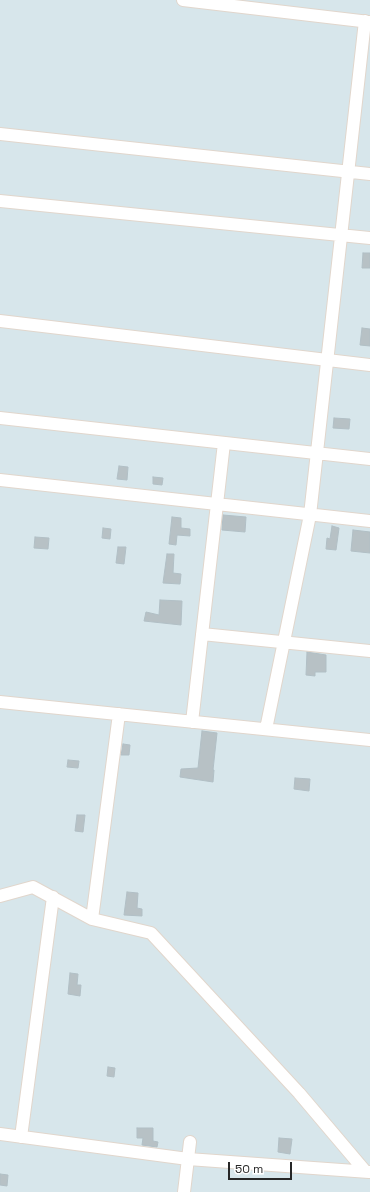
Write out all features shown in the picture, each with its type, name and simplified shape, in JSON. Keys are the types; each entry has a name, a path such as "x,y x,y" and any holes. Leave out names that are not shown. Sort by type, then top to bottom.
{"street":[{"path":"183,0 367,21 348,172 310,515 266,729"},
{"path":"0,134 370,174"},
{"path":"0,201 370,238"},
{"path":"0,321 370,365"},
{"path":"0,418 370,459"},
{"path":"192,722 224,443"},
{"path":"0,480 370,521"},
{"path":"202,634 370,651"},
{"path":"0,702 370,740"},
{"path":"92,919 118,714"},
{"path":"0,896 34,887 92,919 151,933 299,1093 368,1172"},
{"path":"21,1137 53,897"},
{"path":"0,1134 188,1160 368,1172"},
{"path":"184,1192 190,1142"}],"building":[{"path":"363,253 370,253 370,268 362,268"},
{"path":"362,328 370,329 370,346 360,345"},
{"path":"334,418 350,419 349,429 333,428"},
{"path":"119,466 128,467 127,480 117,479"},
{"path":"153,477 163,478 162,485 153,484"},
{"path":"223,515 246,517 245,532 222,530"},
{"path":"172,517 181,518 181,528 190,529 190,536 177,535 176,545 169,544"},
{"path":"332,526 339,528 336,550 326,549 327,538 330,539"},
{"path":"103,528 111,529 110,539 102,538"},
{"path":"353,530 370,532 370,553 351,551"},
{"path":"35,537 49,538 48,549 34,548"},
{"path":"118,547 126,547 124,564 116,563"},
{"path":"167,554 174,554 173,573 181,574 180,584 163,583"},
{"path":"160,600 182,601 181,625 144,621 146,612 159,615"},
{"path":"307,652 326,655 326,672 315,672 315,676 306,675"},
{"path":"202,731 217,733 213,782 180,777 181,769 198,768"},
{"path":"123,744 130,745 129,755 121,755"},
{"path":"68,760 79,761 78,768 67,767"},
{"path":"295,778 310,779 309,791 294,789"},
{"path":"77,815 85,815 83,832 75,831"},
{"path":"127,892 138,893 137,908 142,909 142,916 124,915"},
{"path":"70,973 78,974 77,985 81,985 80,996 68,994"},
{"path":"108,1067 115,1068 114,1077 107,1076"},
{"path":"137,1128 153,1128 153,1141 158,1142 157,1147 142,1145 143,1138 137,1138"},
{"path":"279,1138 292,1139 290,1154 278,1152"},
{"path":"0,1174 8,1175 7,1186 0,1185"}]}
